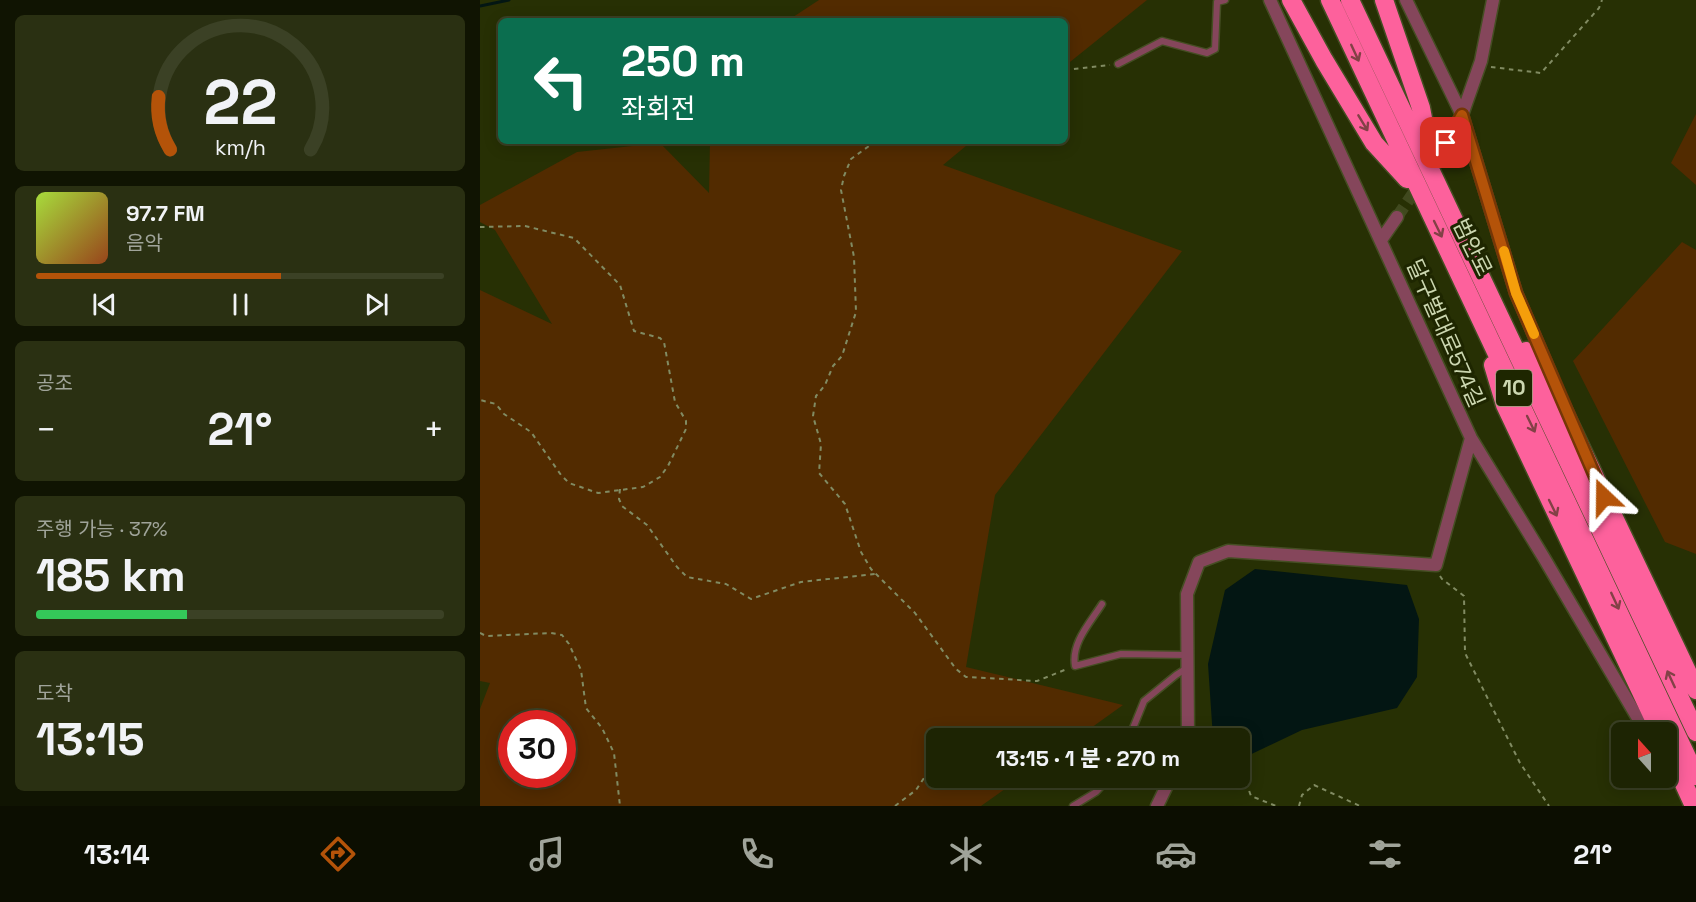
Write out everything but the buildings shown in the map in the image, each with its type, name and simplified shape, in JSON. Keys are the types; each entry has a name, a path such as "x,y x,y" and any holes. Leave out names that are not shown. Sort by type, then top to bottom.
{"highway":[{"path":"1292,0 1324,60 1374,143 1422,195"},
{"name":"범안로","path":"1330,0 1696,776"},
{"name":"범안로","path":"1350,0 1696,732"},
{"path":"1384,0 1421,108 1435,179"},
{"path":"1499,314 1551,385 1696,690"},
{"path":"1480,317 1505,405 1655,722"},
{"path":"1677,769 1694,806"}],"street":[{"name":"달구벌대로574길","path":"1270,0 1471,438 1640,722"},
{"path":"1406,0 1462,115 1516,293 1604,497"},
{"path":"1446,143 1462,115 1479,66 1493,0"},
{"path":"1382,240 1397,217"},
{"path":"1188,728 1187,594 1199,562 1228,551 1436,565 1471,438"},
{"path":"1157,806 1166,788"},
{"path":"1677,788 1686,806"}],"lane":[{"path":"1118,64 1162,41 1207,53 1215,49 1218,2 1225,0"},
{"path":"1102,604 1075,647 1073,656 1075,666 1121,654 1187,655"},
{"path":"1134,728 1144,701 1187,668"},
{"path":"1073,806 1100,788"}],"path":[{"path":"1479,66 1541,73 1599,8 1602,0"},
{"path":"1068,70 1118,64"},
{"path":"872,144 851,159 841,190 854,257 856,312 842,356 833,366 825,385 816,396 813,416 821,444 819,473 845,504 861,552 875,574 915,613 956,669 966,677 1037,681 1075,666"},
{"path":"480,227 525,226 574,238 620,285 634,331 660,338 664,342 675,402 686,421 686,429 660,477 643,487 598,493 569,483 531,432 504,414 496,404 480,400"},
{"path":"620,489 619,499 622,506 647,525 677,567 687,577 726,584 751,599 801,582 875,574"},
{"path":"1436,565 1442,579 1464,596 1465,653 1520,763 1549,806"},
{"path":"480,633 486,636 551,633 562,635 569,644 581,670 586,708 602,728 614,753 620,806"},
{"path":"895,806 916,790 926,775"},
{"path":"1299,806 1302,795 1314,785 1360,806"},
{"path":"1248,788 1251,796 1276,806"}],"shaded area":[{"path":"819,0 1147,0 1068,64 1068,18 792,18"},
{"path":"1696,114 1696,185 1671,163"},
{"path":"661,144 709,193 710,144 968,144 943,165 1182,251 995,495 966,667 1123,705 1091,728 926,728 926,788 1006,788 981,806 480,806 480,709 490,683 480,681 480,290 552,324 495,230 480,222 480,205 577,152"},
{"path":"1682,242 1696,250 1696,554 1665,542 1573,361"},
{"path":"1255,569 1407,585 1419,619 1417,677 1397,708 1302,730 1250,755 1250,728 1212,728 1208,664 1225,590"}],"waterway":[{"path":"480,6 509,0"}],"tunnel":[{"path":"1430,167 1446,143"},
{"path":"1397,217 1421,182"}],"slow traffic":[{"path":"1504,251 1516,293 1534,334"}],"route":[{"path":"1446,143 1462,115 1516,293 1604,497"}]}
